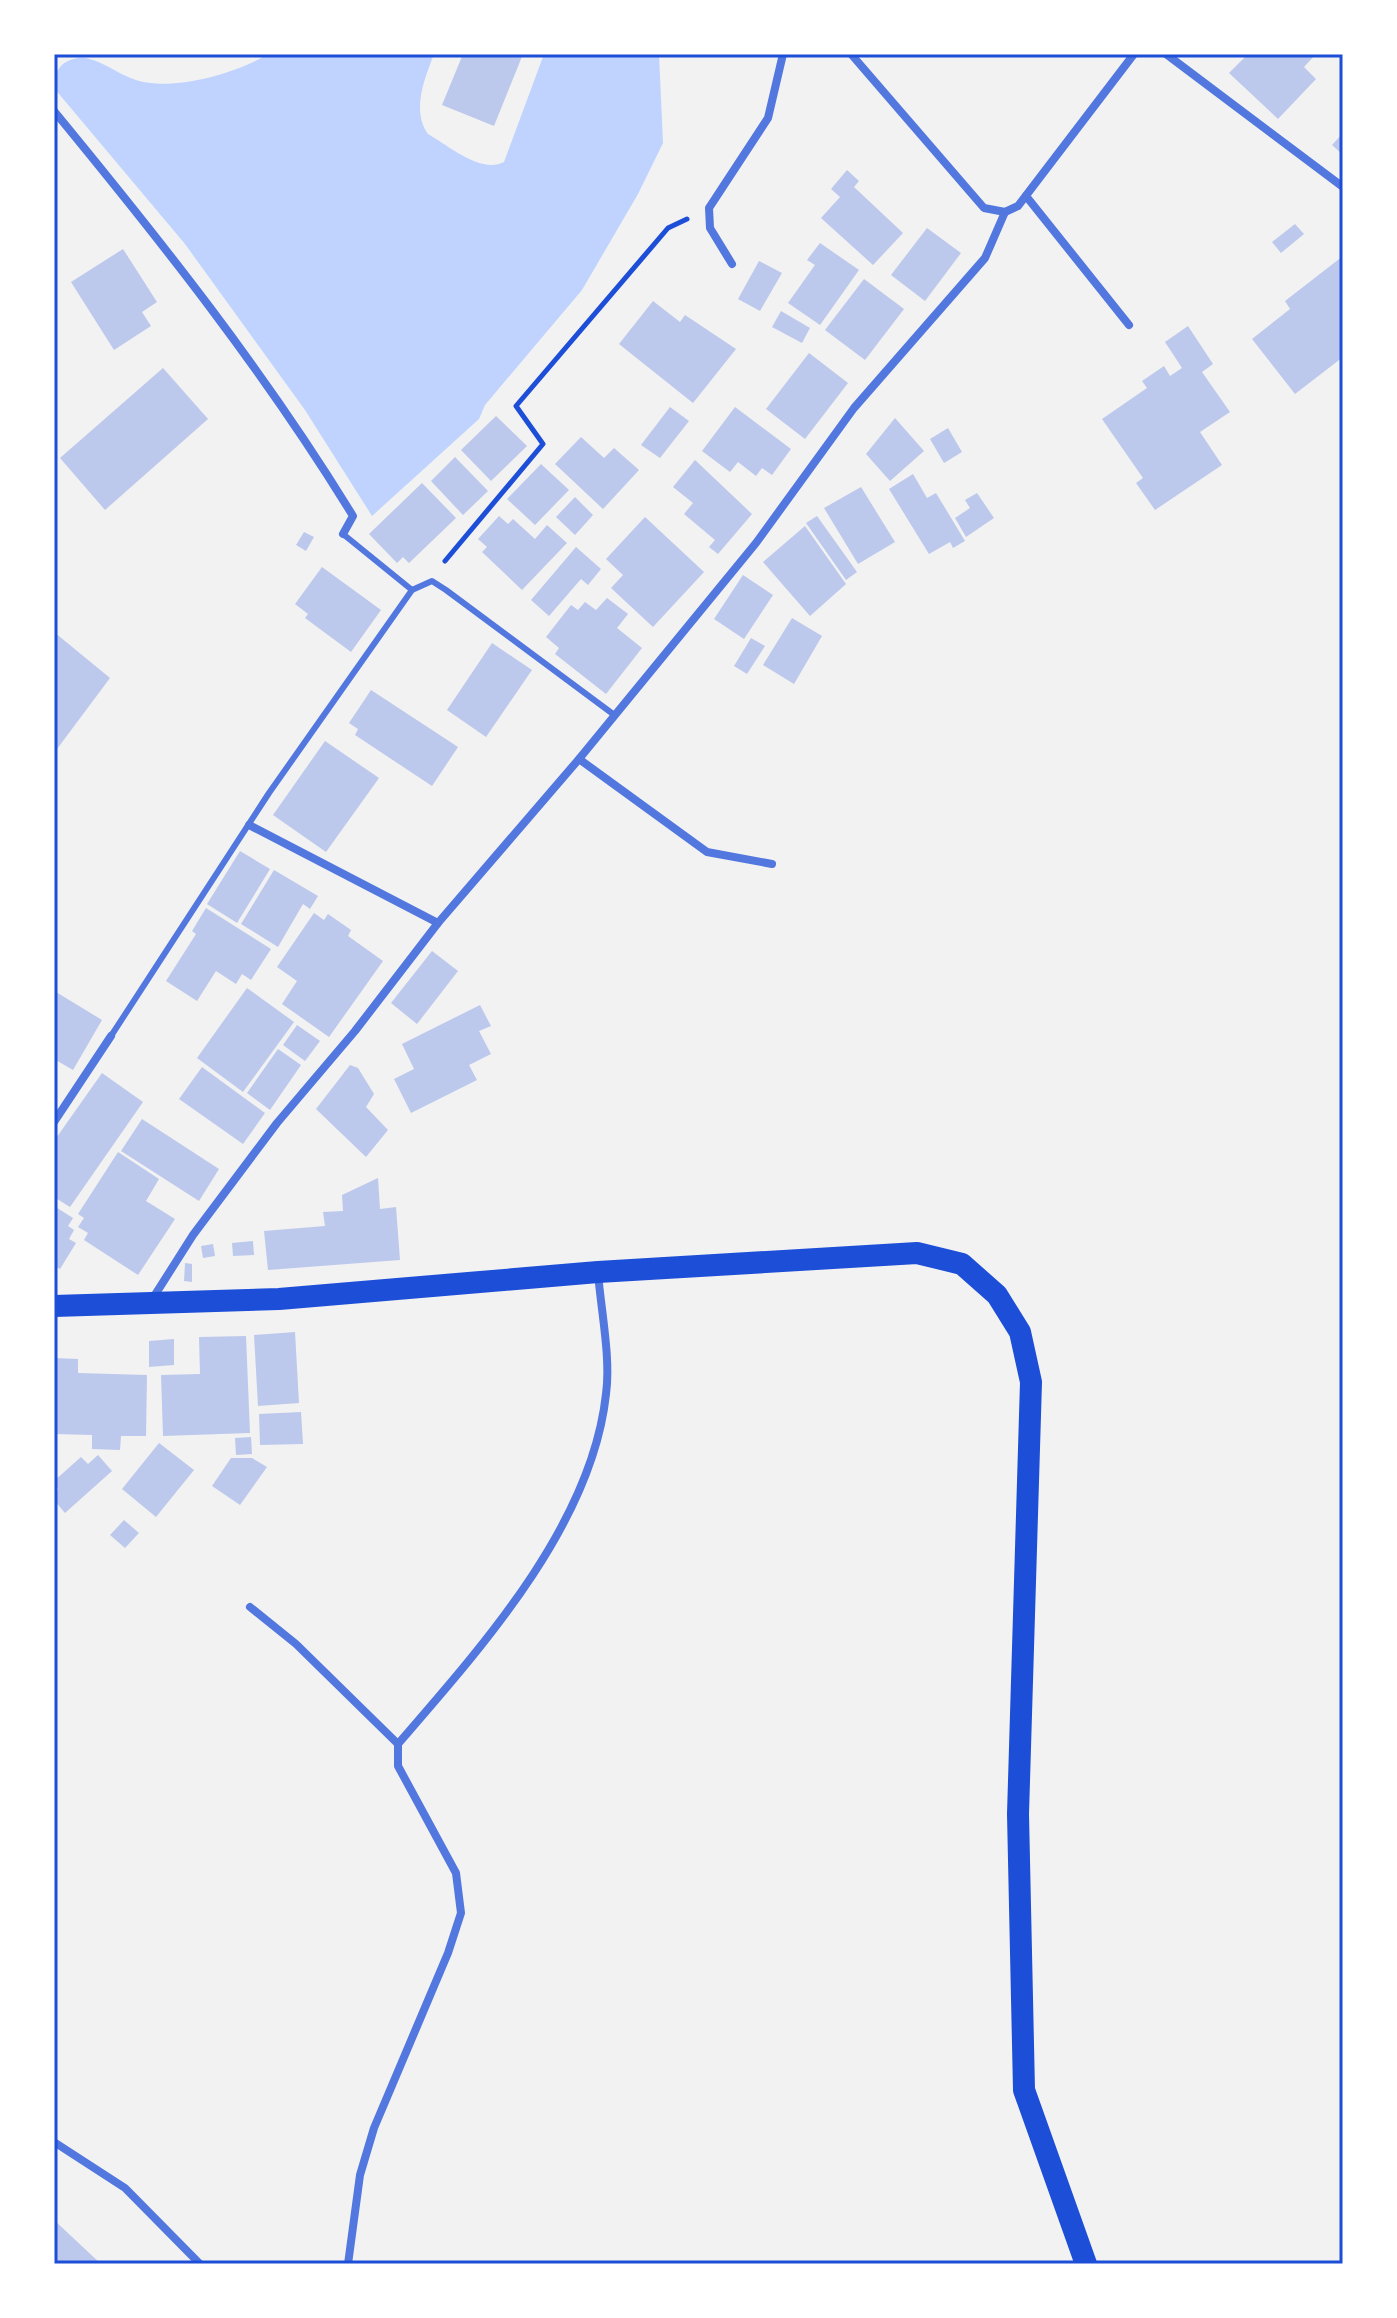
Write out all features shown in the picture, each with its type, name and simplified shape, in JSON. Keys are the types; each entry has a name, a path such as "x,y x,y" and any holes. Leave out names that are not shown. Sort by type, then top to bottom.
{"highway":[{"path":"54,1306 279,1299 598,1272 917,1253 962,1264 997,1295 1020,1332 1031,1382 1018,1814 1024,2090 1086,2264"}],"street":[{"path":"732,264 710,228 709,208 768,118 783,54"},
{"path":"851,54 984,208 1005,212 1018,206 1134,54"},
{"path":"1166,54 1343,187"},
{"path":"54,111 155,233 302,432 353,516 343,534"},
{"path":"1026,196 1129,325"},
{"path":"150,1304 193,1235 277,1123 355,1031 438,923 579,759 756,543 854,408 985,258 1005,212"},
{"path":"579,759 707,852 772,864"},
{"path":"249,825 438,923"},
{"path":"54,1122 111,1036"},
{"path":"348,2264 360,2175 374,2128 448,1953 461,1913 456,1873 398,1766 398,1744 547,1555 595,1453 607,1392 598,1272"},
{"path":"250,1607 296,1644 398,1744"},
{"path":"54,2142 125,2188 200,2264"}],"lane":[{"path":"343,534 412,590"},
{"path":"111,1036 249,825 412,590 432,581 613,714"}],"path":[{"path":"432,581 436,572 543,444 516,406 668,228 709,208"}],"water":[{"path":"268,54 434,54 421,94 423,125 428,134 465,157 495,165 504,162 544,54 659,54 663,143 638,194 582,290 485,405 479,419 372,516 305,410 185,244 54,88 59,68 78,58 93,60 129,78 167,84 222,74"}],"building":[{"path":"463,54 523,54 494,126 442,105"},
{"path":"1248,54 1316,54 1304,67 1316,79 1278,119 1229,73"},
{"path":"1343,133 1343,155 1332,145"},
{"path":"847,170 859,181 854,187 903,233 873,265 821,218 840,197 831,189"},
{"path":"1295,224 1304,234 1281,253 1272,242"},
{"path":"927,228 961,253 925,301 891,275"},
{"path":"820,243 859,270 820,325 788,303 815,265 807,260"},
{"path":"123,249 157,302 142,312 151,326 114,350 71,282"},
{"path":"1343,256 1343,357 1295,394 1252,339 1290,309 1285,301"},
{"path":"759,261 782,273 760,311 738,299"},
{"path":"864,279 904,309 865,360 825,330"},
{"path":"653,301 680,322 685,315 736,349 693,403 619,344"},
{"path":"781,311 810,328 802,343 772,327"},
{"path":"1188,326 1213,364 1202,372 1230,412 1200,432 1222,465 1155,510 1136,483 1143,478 1102,419 1147,388 1142,381 1164,366 1170,376 1182,368 1165,342"},
{"path":"809,353 848,383 805,439 766,409"},
{"path":"163,368 208,419 105,510 60,458"},
{"path":"670,407 689,421 660,458 641,445"},
{"path":"735,407 791,449 772,475 762,468 756,476 738,462 730,472 702,451"},
{"path":"496,416 527,446 491,481 461,450"},
{"path":"895,418 924,451 890,481 866,454"},
{"path":"948,428 962,452 944,463 930,439"},
{"path":"581,437 604,458 614,448 639,470 603,509 555,464"},
{"path":"455,457 488,491 463,515 431,481"},
{"path":"695,460 752,514 718,554 709,547 715,540 684,514 693,503 673,487"},
{"path":"541,464 569,490 535,525 507,499"},
{"path":"913,474 927,498 936,493 965,541 953,548 950,542 929,554 889,489"},
{"path":"422,483 456,518 409,563 403,557 397,563 369,534"},
{"path":"861,487 895,542 858,564 824,508"},
{"path":"977,493 994,518 966,537 955,518 970,508 965,500"},
{"path":"575,497 593,515 575,535 556,517"},
{"path":"499,516 508,524 513,519 535,539 547,525 567,543 522,590 482,552 487,547 478,539"},
{"path":"817,516 857,572 846,580 806,523"},
{"path":"645,517 704,572 653,627 611,588 623,575 606,559"},
{"path":"805,526 846,584 810,616 763,562"},
{"path":"304,532 314,537 306,551 296,545"},
{"path":"576,547 601,569 588,585 581,579 549,616 531,600"},
{"path":"322,567 381,610 351,652 305,618 308,614 295,604"},
{"path":"743,575 773,595 744,639 714,619"},
{"path":"607,598 628,614 617,628 642,648 606,694 555,654 559,648 546,637 571,605 578,610 585,602 596,610"},
{"path":"792,618 822,636 794,684 763,665"},
{"path":"54,632 110,678 54,753"},
{"path":"751,638 765,646 747,674 734,666"},
{"path":"492,643 532,670 486,737 447,710"},
{"path":"371,690 458,747 432,786 355,735 358,729 349,723"},
{"path":"325,741 379,778 326,852 273,815"},
{"path":"240,851 270,869 237,923 207,904"},
{"path":"274,870 318,896 310,909 303,904 278,947 241,924"},
{"path":"206,908 271,949 251,980 242,974 236,984 216,971 197,1001 166,981 196,934 192,931"},
{"path":"314,913 324,920 328,914 351,930 348,936 383,961 329,1037 282,1004 297,981 277,967"},
{"path":"432,951 458,971 417,1024 391,1003"},
{"path":"247,988 294,1022 243,1092 197,1058"},
{"path":"56,992 102,1020 73,1070 54,1059"},
{"path":"480,1005 491,1026 479,1031 491,1054 469,1065 477,1080 411,1113 394,1079 414,1069 402,1044"},
{"path":"297,1025 320,1041 305,1061 283,1045"},
{"path":"278,1049 301,1065 270,1110 247,1093"},
{"path":"350,1065 358,1068 374,1094 366,1107 388,1130 366,1157 316,1109"},
{"path":"202,1067 265,1113 243,1144 179,1099"},
{"path":"102,1073 143,1102 70,1207 54,1197 54,1141"},
{"path":"142,1119 219,1169 199,1201 121,1151"},
{"path":"118,1152 159,1179 146,1201 175,1219 138,1275 84,1240 88,1233 78,1227 84,1218 78,1214"},
{"path":"378,1178 380,1209 396,1207 400,1260 268,1270 264,1231 325,1226 323,1212 343,1211 342,1195"},
{"path":"54,1206 73,1218 68,1226 74,1230 69,1239 76,1243 60,1269 54,1266"},
{"path":"253,1241 254,1255 233,1256 232,1243"},
{"path":"213,1244 215,1256 203,1258 201,1246"},
{"path":"185,1263 192,1264 192,1282 184,1281"},
{"path":"295,1332 299,1403 258,1406 254,1335"},
{"path":"246,1336 250,1433 163,1436 161,1375 200,1374 199,1337"},
{"path":"174,1339 174,1365 149,1367 149,1341"},
{"path":"54,1358 78,1359 78,1373 147,1375 146,1436 121,1436 120,1450 92,1449 92,1435 54,1434"},
{"path":"301,1412 303,1444 260,1445 259,1414"},
{"path":"251,1437 252,1454 236,1455 235,1438"},
{"path":"159,1443 194,1470 156,1517 122,1489"},
{"path":"98,1455 112,1471 65,1513 54,1500 58,1489 54,1481 81,1457 88,1464"},
{"path":"231,1458 252,1458 267,1467 240,1505 212,1486"},
{"path":"124,1520 139,1533 125,1548 110,1535"},
{"path":"54,2220 101,2264 54,2264"}]}
